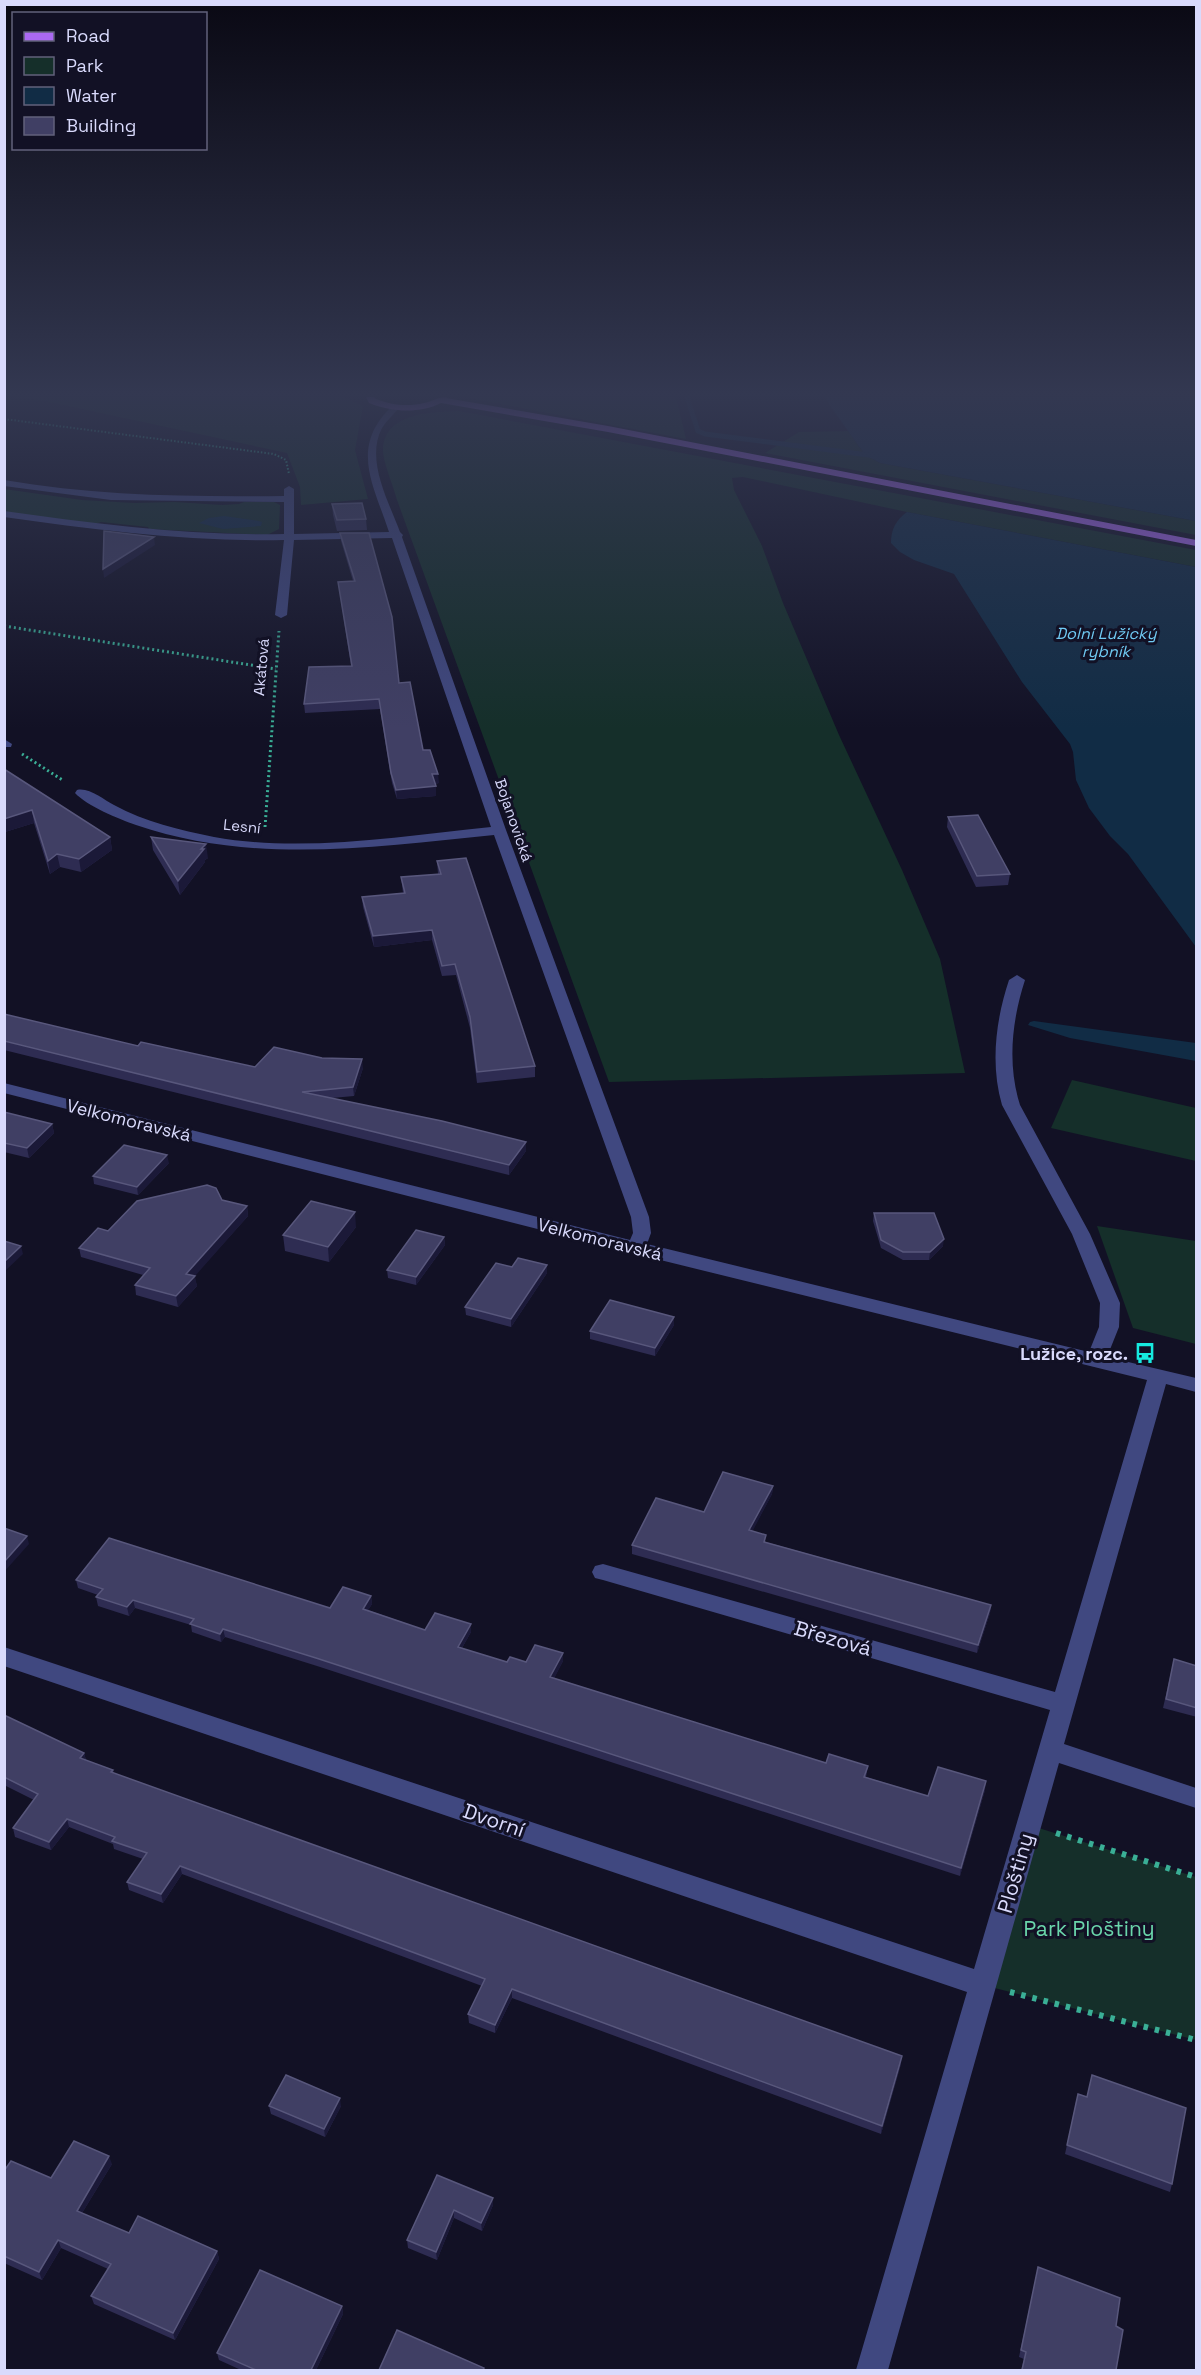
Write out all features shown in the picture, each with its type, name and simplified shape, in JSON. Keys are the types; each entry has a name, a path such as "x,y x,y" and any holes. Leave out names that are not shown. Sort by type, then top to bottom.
{"main road":[{"path":"1015,508 1197,543"}],"street":[{"name":"Akátová","path":"281,615 289,538 288,508"},
{"name":"Bojanovická","path":"387,508 499,830 640,1217 642,1233 636,1248"},
{"path":"4,514 152,532 289,538 398,535"},
{"name":"Lesní","path":"82,793 126,816 151,825 198,837 253,845 348,844 499,830"},
{"path":"1017,980 1004,1036 1006,1092 1080,1234 1110,1303 1109,1327 1096,1360"},
{"name":"Velkomoravská","path":"4,1088 636,1248 1197,1385"},
{"name":"Ploštiny","path":"872,2370 1158,1376"},
{"name":"Březová","path":"603,1572 1064,1704"},
{"name":"Dvorní","path":"4,1656 983,1985"},
{"path":"1051,1750 1197,1798"}],"path":[{"name":"Akátová","path":"253,845 265,829 281,615"},
{"path":"4,626 276,669"},
{"path":"5,744 82,793"},
{"path":"1029,1825 1197,1877"},
{"path":"983,1985 1197,2040"}],"green space":[{"path":"5,508 280,508 279,529 267,535 149,529 148,527 101,522 95,524 5,512"},
{"path":"400,508 743,508 762,546 783,603 839,735 902,870 940,959 965,1073 609,1082"},
{"path":"887,508 972,508 1196,550 1196,567"},
{"path":"1053,508 1124,508 1196,521 1196,535"},
{"path":"1072,1080 1196,1108 1196,1161 1051,1128"},
{"path":"1097,1226 1196,1241 1196,1344 1133,1328"},
{"name":"Park Ploštiny","path":"1029,1825 1196,1877 1196,2040 983,1985"}],"water":[{"path":"1124,508 1196,508 1196,521"},
{"name":"Dolní Lužický rybník","path":"907,512 1196,567 1196,947 1128,854 1110,836 1089,808 1076,780 1070,744 1022,682 954,574 914,560 900,552 891,543 895,525"},
{"path":"224,516 262,522 261,526 223,529 199,523 209,518"},
{"path":"1034,1021 1196,1043 1196,1061 1070,1038 1028,1025"}],"building":[{"path":"333,508 363,508 366,519 337,520"},
{"path":"104,531 154,537 103,569"},
{"path":"340,533 369,533 392,617 399,683 410,682 423,750 430,750 438,774 432,774 436,786 396,790 379,699 304,704 309,667 352,666 338,582 355,581"},
{"path":"4,769 110,837 79,859 57,854 48,861 32,810 4,819"},
{"path":"978,815 1010,874 977,876 948,817"},
{"path":"151,837 206,844 178,881"},
{"path":"466,858 535,1066 477,1072 470,1017 455,964 442,966 432,930 373,936 362,897 405,893 401,877 441,874 437,861"},
{"path":"4,1014 138,1046 141,1042 255,1067 274,1047 322,1058 362,1059 353,1087 302,1092 442,1121 526,1142 509,1165 4,1041"},
{"path":"4,1112 52,1124 27,1148 4,1143"},
{"path":"124,1145 167,1155 137,1187 93,1176"},
{"path":"207,1185 216,1188 222,1200 247,1206 186,1274 195,1276 176,1296 135,1285 150,1268 79,1248 98,1228 108,1231 137,1201"},
{"path":"311,1201 355,1212 328,1247 283,1235"},
{"path":"874,1213 934,1213 944,1239 930,1252 903,1252 881,1240"},
{"path":"416,1230 444,1237 416,1277 387,1270"},
{"path":"4,1241 21,1246 4,1262"},
{"path":"518,1258 547,1265 511,1319 465,1307 496,1263 512,1267"},
{"path":"610,1300 674,1317 655,1348 590,1331"},
{"path":"723,1472 773,1486 749,1530 766,1535 764,1542 991,1605 978,1645 632,1545 656,1498 704,1512"},
{"path":"4,1528 27,1536 4,1562"},
{"path":"109,1538 330,1608 343,1587 371,1596 363,1609 425,1630 435,1613 471,1624 458,1647 507,1662 510,1657 526,1662 535,1645 563,1653 550,1677 826,1763 829,1754 868,1766 864,1777 928,1796 938,1767 986,1781 961,1868 316,1658 223,1629 220,1634 190,1624 194,1619 133,1600 127,1607 96,1597 103,1589 76,1580"},
{"path":"1174,1659 1197,1666 1197,1708 1166,1699"},
{"path":"4,1715 84,1753 80,1758 113,1770 111,1772 902,2056 882,2126 512,1989 495,2025 468,2014 485,1979 180,1866 161,1894 127,1882 147,1853 112,1841 115,1837 67,1819 49,1842 13,1828 38,1794 4,1777"},
{"path":"286,2075 340,2098 324,2129 269,2106"},
{"path":"1092,2075 1186,2108 1172,2184 1067,2145 1078,2094 1087,2097"},
{"path":"74,2141 109,2156 77,2211 129,2233 138,2216 217,2251 173,2333 91,2296 111,2264 58,2240 39,2272 4,2256 4,2171 11,2161 51,2178"},
{"path":"437,2175 493,2198 481,2223 454,2210 436,2252 407,2240"},
{"path":"1038,2267 1120,2298 1116,2326 1123,2330 1116,2370 1022,2370 1026,2352 1021,2350"},
{"path":"260,2270 342,2306 311,2370 256,2370 217,2353"},
{"path":"397,2330 484,2368 483,2370 379,2370"}],"place":[{"name":"Lužice, rozc.","path":"1145,1353"}]}
